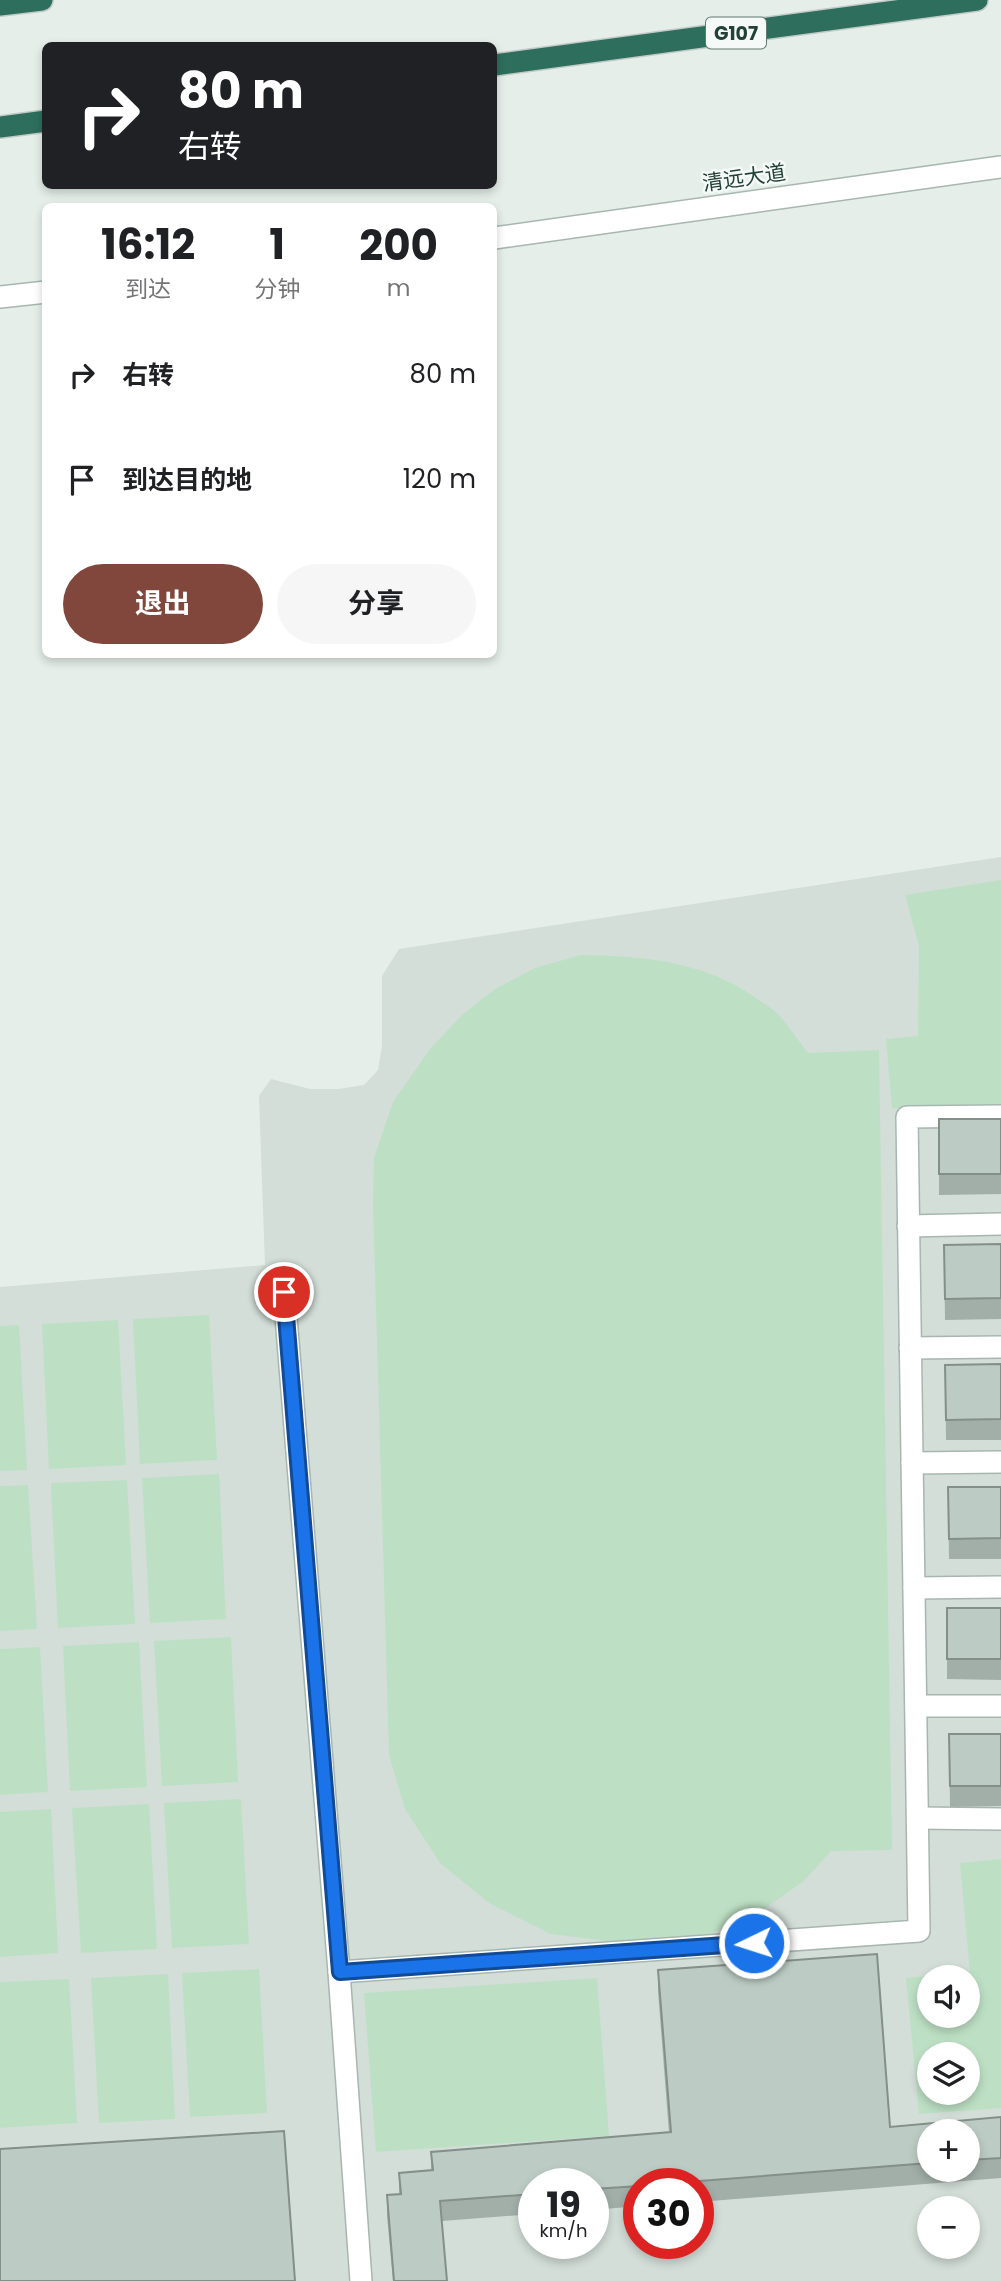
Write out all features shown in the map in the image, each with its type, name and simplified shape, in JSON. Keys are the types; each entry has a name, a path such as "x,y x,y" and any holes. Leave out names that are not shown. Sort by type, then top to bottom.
{"highway":[{"path":"0,5 42,0"},
{"name":"G107","path":"497,65 977,0"},
{"path":"0,127 42,122"}],"street":[{"name":"清远大道","path":"497,238 1001,167"},
{"path":"0,297 42,292"},
{"path":"340,1972 919,1931 907,1117 1001,1116"},
{"path":"908,1226 1001,1224"},
{"path":"284,1292 340,1972 361,2281"},
{"path":"911,1348 1001,1347"},
{"path":"912,1463 1001,1462"},
{"path":"914,1588 1001,1587"},
{"path":"916,1706 1001,1706"},
{"path":"918,1818 1001,1819"}],"shaded area":[{"path":"1001,857 1001,2281 0,2281 0,1287 265,1265 259,1096 271,1079 310,1089 339,1089 364,1085 378,1070 382,1046 382,976 399,949"}],"green space":[{"path":"1001,880 1001,1107 892,1108 886,1039 918,1036 919,946 905,895"},
{"path":"581,955 650,959 694,968 715,976 776,1012 808,1053 879,1050 892,1850 831,1851 804,1881 761,1911 710,1934 632,1944 551,1934 489,1903 440,1863 405,1809 389,1755 373,1204 374,1158 393,1102 430,1049 462,1015 495,989 535,968"},
{"path":"209,1315 217,1460 140,1464 133,1319"},
{"path":"118,1320 126,1465 49,1469 42,1324"},
{"path":"19,1325 27,1470 0,1471 0,1326"},
{"path":"219,1474 226,1619 150,1623 142,1478"},
{"path":"127,1480 135,1624 58,1628 51,1483"},
{"path":"28,1485 37,1629 0,1631 0,1486"},
{"path":"231,1637 238,1782 162,1786 154,1641"},
{"path":"139,1642 147,1787 70,1791 63,1646"},
{"path":"40,1647 48,1792 0,1795 0,1649"},
{"path":"241,1799 249,1944 172,1948 164,1803"},
{"path":"149,1804 157,1949 81,1953 72,1808"},
{"path":"51,1809 58,1953 0,1957 0,1812"},
{"path":"1001,1859 1001,2108 919,2114 918,2105 980,2105 980,2042 917,2042 917,2093 906,1978 917,1977 917,2028 980,2028 980,1965 969,1965 960,1863"},
{"path":"259,1969 267,2113 190,2117 182,1973"},
{"path":"168,1974 175,2119 99,2123 91,1978"},
{"path":"597,1978 609,2136 376,2152 364,1993"},
{"path":"69,1979 77,2123 0,2128 0,1982"}],"building":[{"path":"939,1119 1001,1119 1001,1174 939,1174"},
{"path":"1001,1244 1001,1298 945,1299 944,1245"},
{"path":"1001,1364 1001,1419 946,1420 945,1365"},
{"path":"948,1487 1001,1487 1001,1538 949,1539"},
{"path":"947,1608 1001,1608 1001,1659 947,1659"},
{"path":"949,1734 1001,1734 1001,1786 950,1786"},
{"path":"877,1954 890,2127 917,2125 917,2164 714,2180 714,2168 623,2168 623,2187 609,2188 609,2168 518,2168 518,2195 440,2201 447,2281 394,2281 387,2195 401,2194 399,2173 433,2170 431,2152 671,2132 658,1970"},
{"path":"1001,2117 1001,2158 980,2159 979,2119"},
{"path":"284,2131 295,2281 0,2281 0,2149"}],"route":[{"path":"284,1292 340,1972 754,1943"}]}
